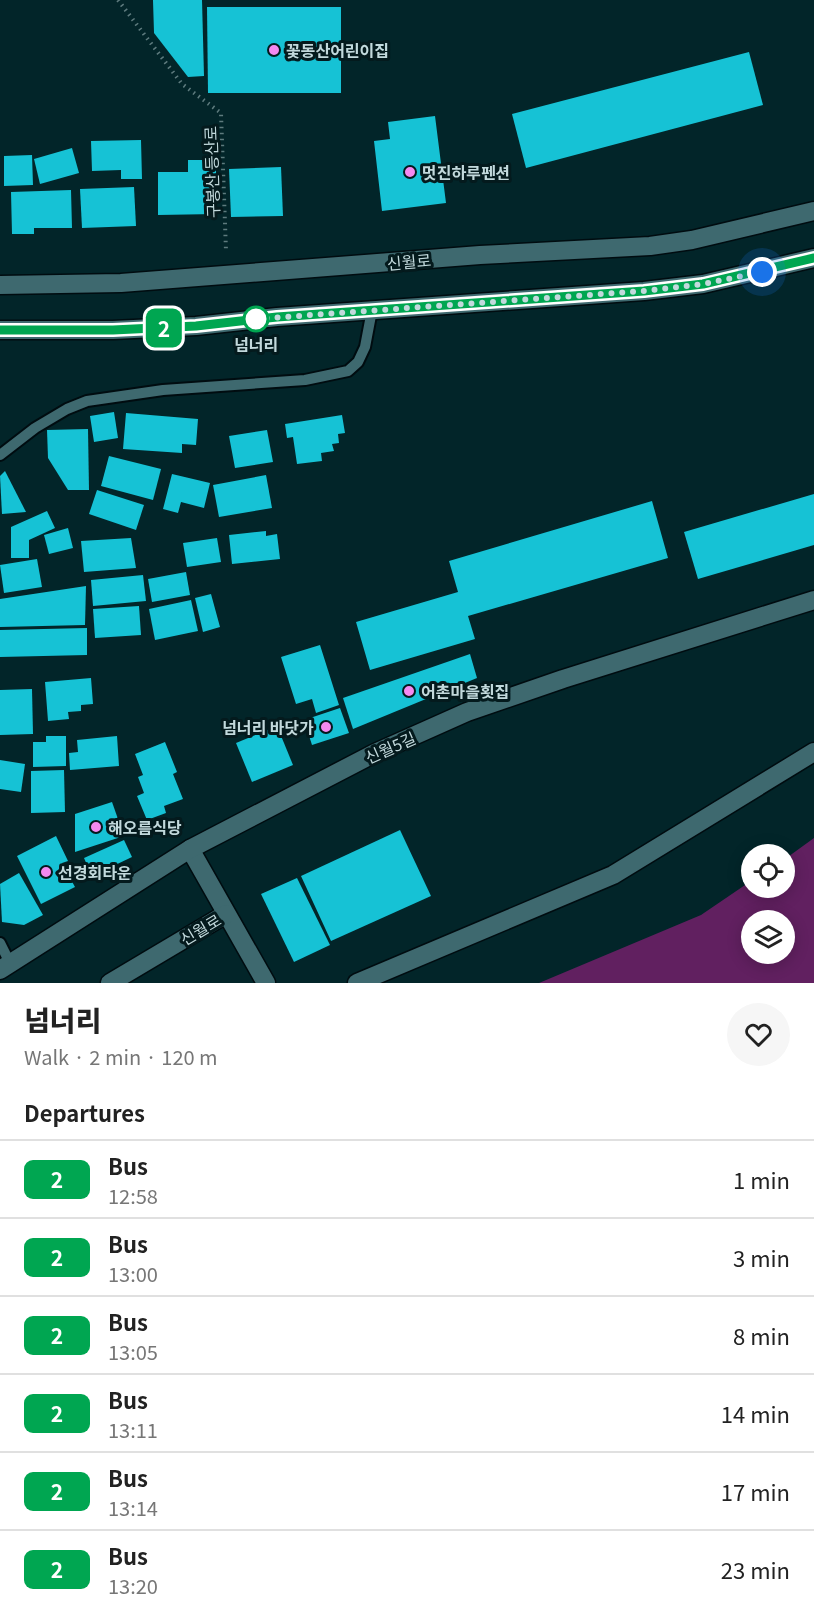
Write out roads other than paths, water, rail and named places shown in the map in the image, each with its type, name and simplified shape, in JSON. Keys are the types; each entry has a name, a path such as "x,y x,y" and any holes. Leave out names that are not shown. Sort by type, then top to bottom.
{"street":[{"name":"신월로","path":"0,285 121,283 480,255 650,246 692,240 814,211"},
{"path":"0,330 113,330 196,326 703,284 814,258"},
{"name":"신월5길","path":"5,966 190,849 304,788 467,712 563,679 814,600"},
{"path":"357,983 614,875 814,752"},
{"name":"신월로","path":"110,983 226,914 190,849"},
{"path":"226,914 266,983"}],"lane":[{"path":"0,455 35,428 67,409 87,401 163,390 305,380 348,371 358,362 365,347 372,310"},
{"path":"0,944 5,966"}],"place":[{"name":"꽃동산어린이집","path":"274,50"},
{"name":"멋진하루펜션","path":"410,172"},
{"name":"넘너리","path":"256,319"},
{"name":"어촌마을횟집","path":"409,691"},
{"name":"넘너리 바닷가","path":"326,727"},
{"name":"해오름식당","path":"96,827"},
{"name":"선경회타운","path":"46,872"}]}
